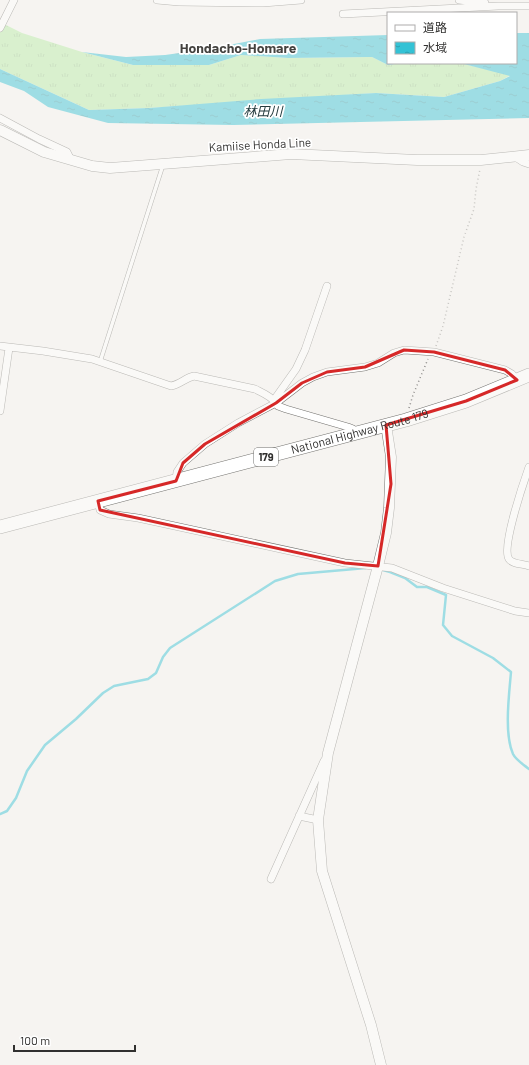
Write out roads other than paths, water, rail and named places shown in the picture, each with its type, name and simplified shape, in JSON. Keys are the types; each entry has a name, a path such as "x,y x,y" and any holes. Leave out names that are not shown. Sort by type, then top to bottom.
{"highway":[{"name":"National Highway Route 179","path":"0,527 406,420 466,401 529,374"}],"street":[{"path":"0,28 14,0"},
{"path":"157,0 179,2 263,3 301,0"},
{"path":"459,0 498,6"},
{"path":"343,14 498,6 529,6"},
{"path":"0,118 67,152 71,160"},
{"name":"Kamiise Honda Line","path":"0,130 44,152 92,166 110,168 291,154 417,160 481,160 529,155"},
{"path":"514,156 529,164"},
{"path":"275,402 306,350 327,286"},
{"path":"0,346 92,359 171,386 179,385 187,378 194,376 256,390 265,394 278,406 348,426 355,433"},
{"path":"0,411 9,348"},
{"path":"176,481 177,472 183,463 205,444 275,402 302,383 327,372 365,368 378,363 394,353 404,350 434,352 505,370 512,374 517,380"},
{"path":"381,1065 371,1025 322,871 318,820 328,752 378,568 386,533 391,484 391,457 386,425"},
{"path":"529,467 507,546 508,558 511,561 529,566"},
{"path":"98,501 100,510 109,514 138,518 345,563 378,568 392,568 443,588 514,611 529,613"},
{"path":"271,879 328,752"},
{"path":"300,816 318,820"}],"lane":[{"path":"100,362 164,163"}],"water":[{"name":"林田川","path":"517,33 529,33 529,118 233,125 108,123 48,107 24,91 0,82 0,69 89,110 149,108 261,99 376,93 444,97 500,81 510,76 464,64 517,64"},
{"path":"387,35 387,64 395,64 388,65 372,57 288,58 241,55 209,65 133,65 82,52 126,57 165,55 208,49 260,39"}],"waterway":[{"path":"0,814 7,811 16,798 27,771 45,745 76,719 103,693 114,686 148,679 156,673 163,657 170,648 275,581 298,574 366,568"},
{"path":"383,570 405,578 417,587 427,587 446,595 443,625 452,636 493,658 511,672 508,703 510,746 514,756 529,769"}],"district":[{"name":"Hondacho-Homare","path":"238,48"}]}
